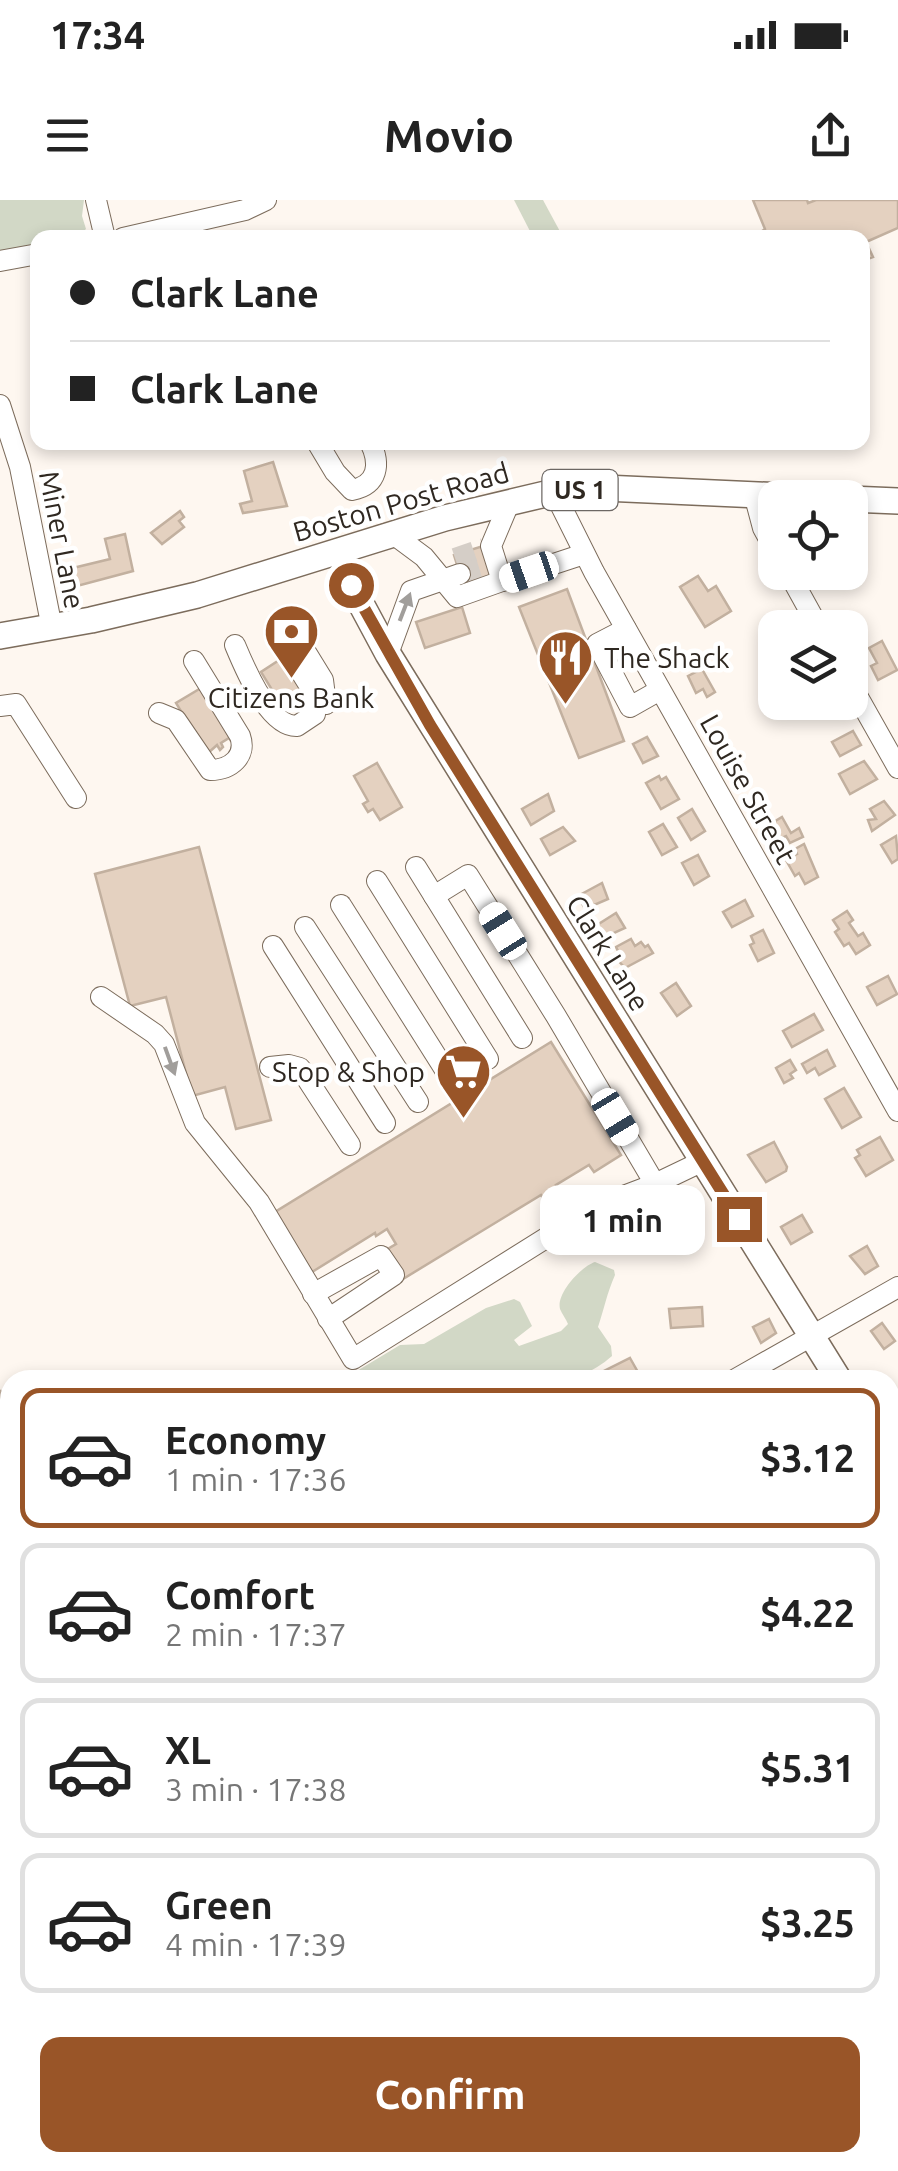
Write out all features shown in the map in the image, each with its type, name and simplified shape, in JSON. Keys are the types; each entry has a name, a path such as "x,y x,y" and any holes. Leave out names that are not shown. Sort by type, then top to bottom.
{"main road":[{"name":"Boston Post Road","path":"0,636 52,628 197,594 393,534 554,492 604,488 758,494"},
{"path":"868,499 898,501"},
{"name":"Clark Lane","path":"341,551 351,585 388,654 833,1370"}],"street":[{"path":"96,200 103,230"},
{"path":"159,230 245,210 266,200"},
{"path":"0,261 30,255"},
{"name":"Miner Lane","path":"0,405 20,468 52,628"},
{"path":"322,450 352,490 364,488 373,478 378,466 373,450"},
{"path":"344,484 358,481 366,472 363,450"},
{"name":"Louise Street","path":"554,492 584,554 898,1110"},
{"path":"754,494 758,509"},
{"path":"393,534 447,569 457,597 492,561 510,501"},
{"path":"492,561 584,554"},
{"path":"388,654 411,591 447,569"},
{"path":"626,629 598,644 630,707 660,690"},
{"path":"236,645 272,714 290,727 303,724 315,714 317,698 283,630"},
{"path":"159,713 176,720 210,770 223,768 240,755 240,736 194,661"},
{"path":"0,706 16,704 76,798"},
{"path":"868,715 898,768"},
{"path":"416,867 522,1038"},
{"path":"434,896 468,875 655,1184"},
{"path":"377,882 488,1058"},
{"path":"340,905 452,1081"},
{"path":"305,927 418,1102"},
{"path":"273,946 384,1123"},
{"path":"101,997 164,1044 195,1124 259,1202 353,1359 597,1206 703,1160"},
{"path":"270,1067 300,1068 350,1145"},
{"path":"313,1294 381,1256 394,1275 328,1319"},
{"path":"752,1370 898,1287"}],"green space":[{"path":"0,200 84,200 85,230 30,230 30,247 0,253"},
{"path":"514,200 543,200 559,230 529,230"},
{"path":"595,1262 614,1270 615,1275 598,1327 611,1346 612,1356 591,1370 359,1370 400,1345 424,1344 486,1308 514,1299 520,1302 532,1326 514,1340 519,1346 561,1331 568,1324 560,1309 562,1295 577,1274"}],"building":[{"path":"753,200 898,200 898,228 870,240 870,230 765,229"},
{"path":"273,462 287,506 243,513 240,504 252,501 244,471"},
{"path":"180,511 184,517 179,521 184,527 162,544 151,533"},
{"path":"125,534 133,571 77,586 73,568 110,559 105,539"},
{"path":"483,546 494,581 465,590 454,555"},
{"path":"698,576 708,591 716,586 731,611 705,627 680,587"},
{"path":"567,589 624,741 579,758 519,607"},
{"path":"462,607 470,633 425,648 416,622"},
{"path":"882,641 897,670 878,680 871,666 877,663 869,648"},
{"name":"Citizens Bank","path":"287,655 312,694 285,711 261,672"},
{"path":"702,669 715,692 707,697 703,689 696,693 688,676"},
{"path":"206,685 231,741 229,738 221,743 220,750 217,745 207,754 176,703"},
{"path":"853,731 861,745 840,756 832,742"},
{"path":"647,737 658,756 643,763 633,744"},
{"path":"864,761 877,779 850,794 839,774"},
{"path":"377,763 402,807 380,820 373,809 368,812 363,804 368,801 354,776"},
{"path":"659,776 661,780 666,777 679,799 661,809 646,783"},
{"path":"548,794 554,811 531,825 522,809"},
{"path":"884,801 895,815 872,831 868,820 876,819 870,809"},
{"path":"692,809 705,831 691,840 678,818"},
{"path":"782,817 791,833 799,828 803,837 790,843 786,836 775,841 767,826"},
{"path":"663,824 677,847 662,855 649,832"},
{"path":"563,827 575,841 550,855 541,839"},
{"path":"896,836 898,859 892,863 881,845"},
{"path":"804,844 818,877 805,884 786,860"},
{"path":"199,847 271,1120 236,1129 225,1087 192,1096 166,997 130,1006 95,874"},
{"path":"698,855 709,876 694,885 682,863"},
{"path":"602,883 608,899 585,909 578,896"},
{"path":"745,900 753,916 732,927 723,912"},
{"path":"847,911 853,920 849,923 858,936 863,933 870,945 856,954 849,943 844,946 835,932 839,929 833,920"},
{"path":"616,913 625,928 601,939 594,927"},
{"path":"763,930 774,953 758,961 750,945 754,943 751,936"},
{"path":"631,939 635,946 641,942 645,947 648,945 653,953 625,968 614,956 619,953 616,947"},
{"path":"888,976 897,994 877,1005 867,987"},
{"path":"676,983 691,1006 677,1016 661,993"},
{"path":"814,1014 823,1030 792,1047 783,1031"},
{"path":"551,1042 621,1155 594,1172 589,1165 556,1185 563,1195 547,1205 541,1195 403,1279 386,1250 396,1244 387,1229 312,1272 275,1212"},
{"path":"827,1050 835,1066 819,1075 815,1068 807,1073 802,1064"},
{"path":"790,1060 796,1070 790,1074 793,1078 784,1083 776,1068"},
{"path":"844,1088 861,1117 842,1128 825,1099"},
{"path":"880,1137 893,1160 866,1176 855,1158 860,1155 857,1150"},
{"path":"774,1142 787,1167 766,1182 748,1155"},
{"path":"694,1213 697,1226 682,1233 675,1218"},
{"path":"802,1215 812,1232 791,1244 781,1227"},
{"path":"867,1246 878,1266 865,1274 850,1256"},
{"path":"702,1307 703,1326 671,1328 669,1309"},
{"path":"769,1319 776,1333 761,1343 753,1327"},
{"path":"882,1323 895,1341 884,1349 871,1331"},
{"path":"630,1358 637,1370 606,1370"}],"tunnel":[{"path":"455,558 484,548"},
{"path":"460,574 489,565"}],"place":[{"name":"Citizens Bank","path":"291,681"},
{"name":"The Shack","path":"565,707"},
{"name":"Stop & Shop","path":"464,1121"}],"route":[{"path":"351,585 430,725 739,1219"}]}
